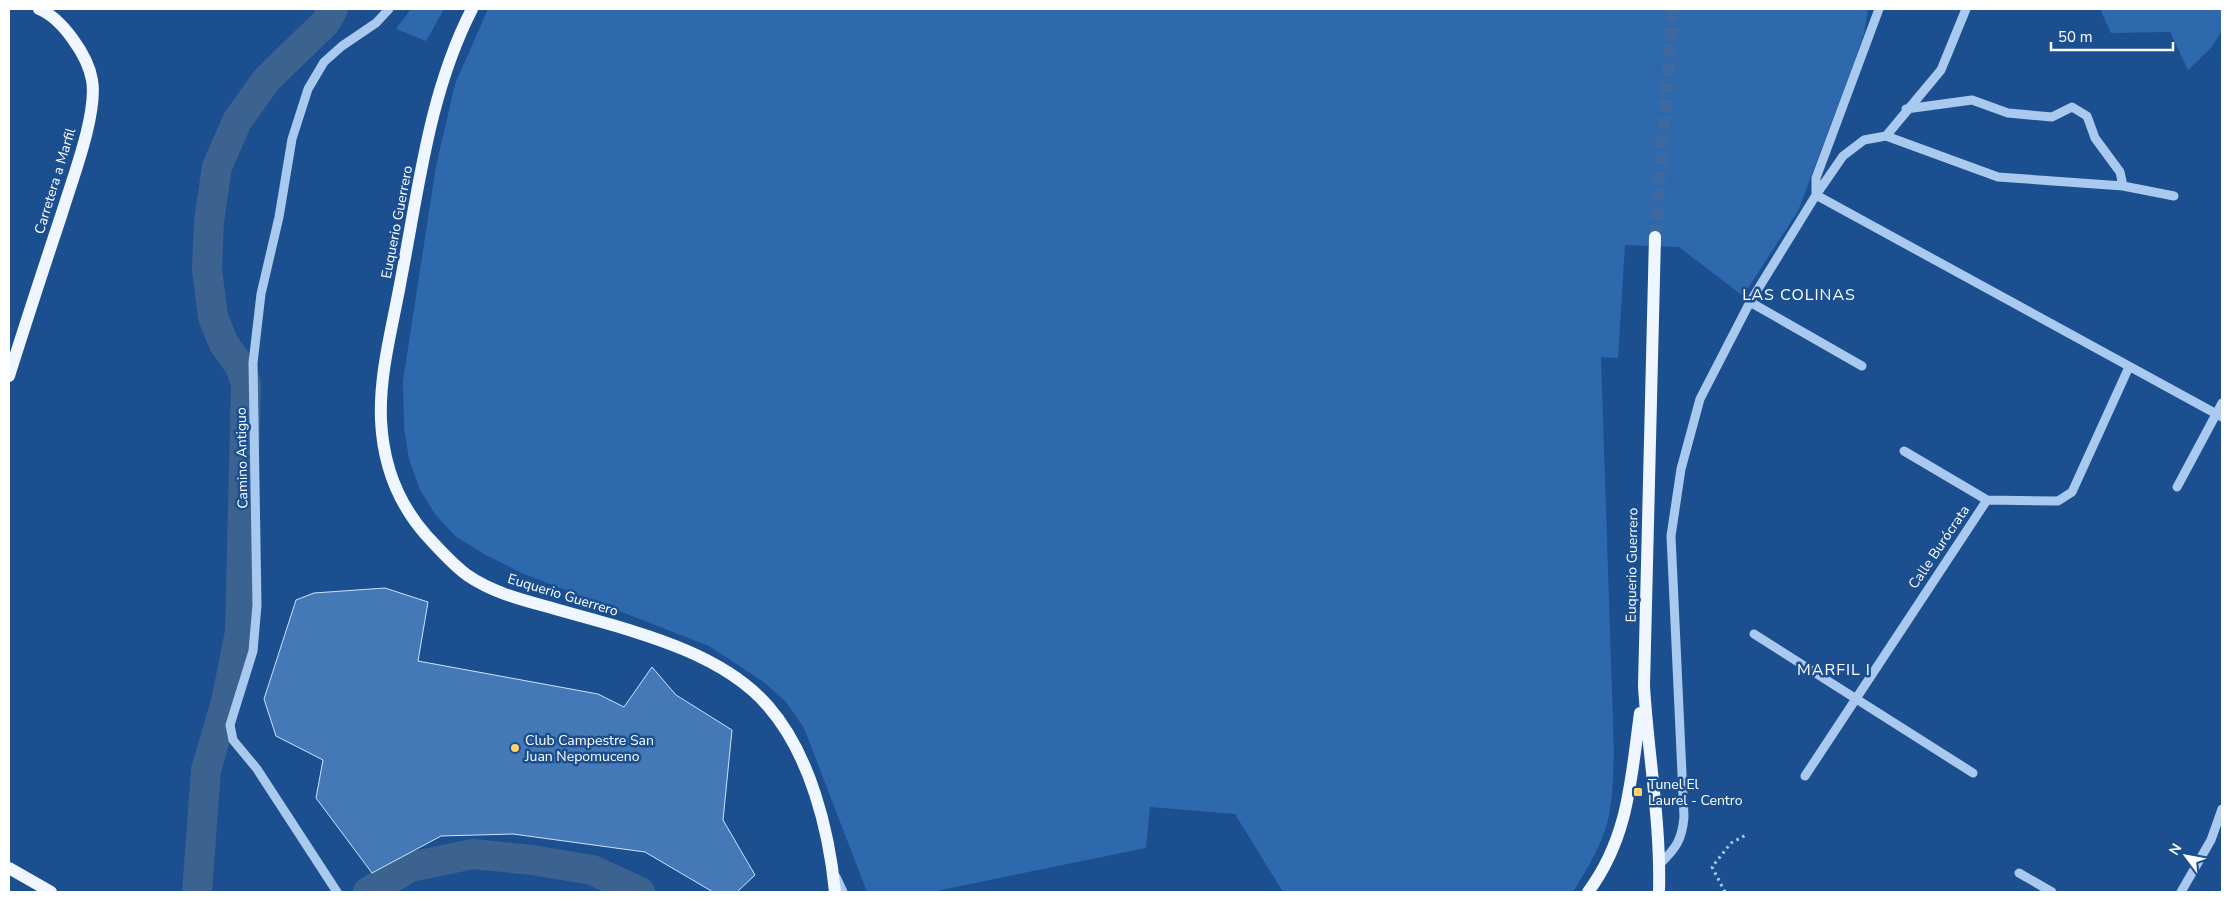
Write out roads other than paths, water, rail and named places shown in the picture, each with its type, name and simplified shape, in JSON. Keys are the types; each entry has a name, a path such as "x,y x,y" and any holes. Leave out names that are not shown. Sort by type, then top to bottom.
{"main road":[{"name":"Carretera a Marfil","path":"9,376 82,150 91,105 92,80 82,54 65,28 39,9"},
{"name":"Euquerio Guerrero","path":"472,9 447,64 433,109 383,374 381,420 385,453 395,490 416,523 440,551 468,575 506,595 665,641 703,659 741,681 768,705 794,741 810,782 833,870 835,892"},
{"name":"Euquerio Guerrero","path":"1655,237 1644,686 1660,864 1659,892"},
{"path":"1588,892 1601,874 1613,849 1627,807 1644,686"},
{"path":"9,868 51,892"}],"street":[{"name":"Camino Antiguo","path":"334,889 257,769 233,740 230,725 253,651 257,605 253,363 261,294 279,217 292,139 308,89 324,62 342,46 376,23 389,9"},
{"path":"1816,195 1816,178 1879,9"},
{"path":"1886,136 1906,109 1941,70 1966,9"},
{"path":"1906,109 1972,100 2008,113 2052,117 2072,107 2087,116 2095,138 2120,172 2122,186"},
{"path":"1660,864 1674,850 1682,834 1684,817 1671,536 1681,469 1700,398 1750,302 1816,195 1843,156 1864,140 1886,136 1998,177 2122,186 2174,196"},
{"path":"1816,195 2219,416"},
{"path":"1750,302 1862,366"},
{"name":"Calle Burócrata","path":"1805,776 1988,500 2058,501 2072,492 2129,368"},
{"path":"2177,487 2219,416 2222,403"},
{"path":"1904,451 1988,500"},
{"path":"1754,634 1974,773"},
{"path":"2180,892 2211,840 2222,810"},
{"path":"833,870 843,892"},
{"path":"2019,873 2052,892"}],"waterway":[{"path":"197,892 206,770 226,702 240,632 246,384 240,366 224,344 213,317 207,270 209,221 217,167 237,121 267,79 325,23 333,9"},
{"path":"368,892 410,867 473,854 532,860 592,870 640,892"}],"tunnel":[{"path":"1655,237 1673,9"}],"place":[{"name":"Club Campestre San Juan Nepomuceno","path":"515,748"},
{"name":"Tunel El Laurel - Centro","path":"1638,792"}],"district":[{"name":"LAS COLINAS","path":"1799,295"},
{"name":"MARFIL I","path":"1834,670"}]}
